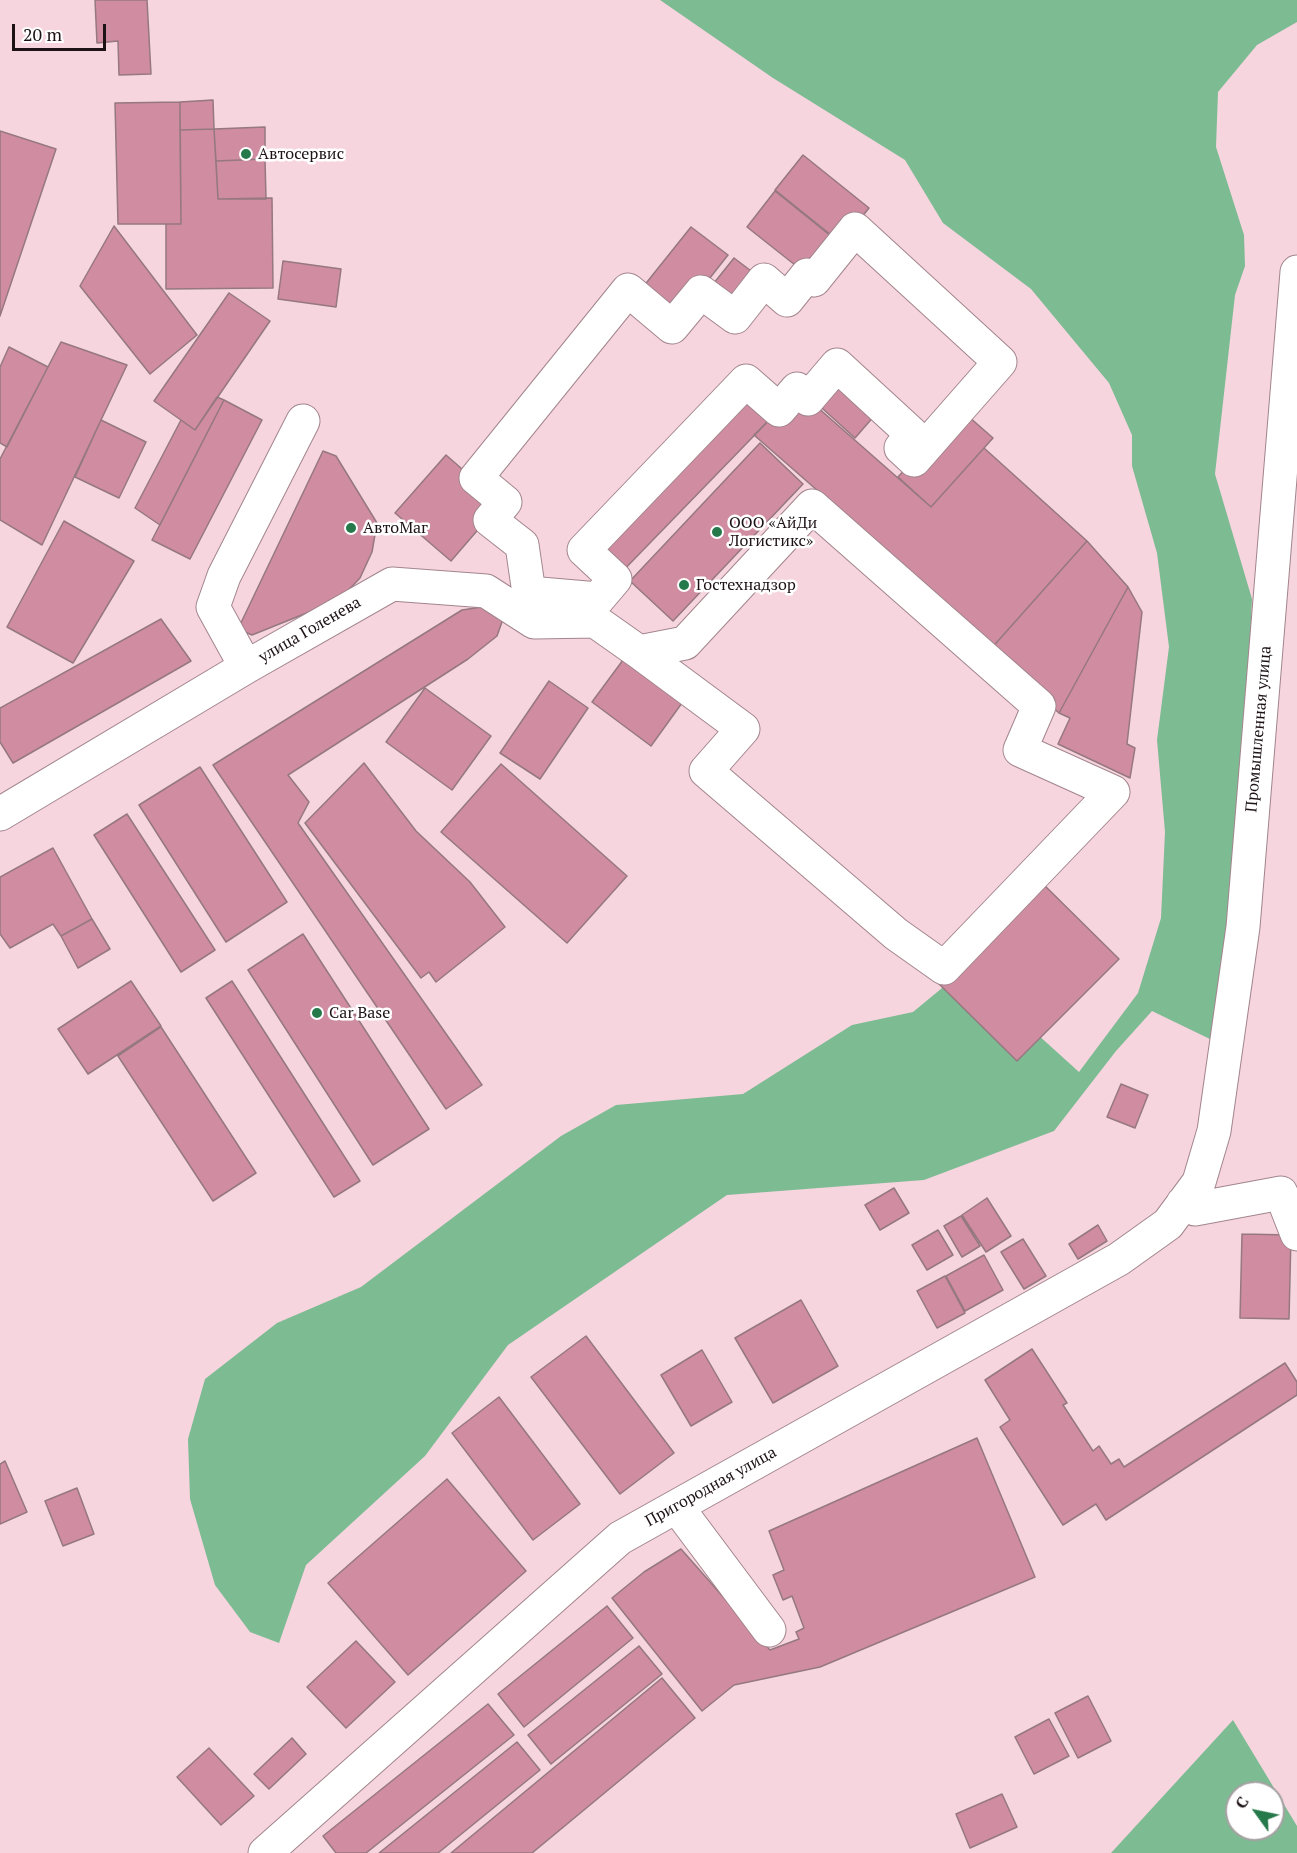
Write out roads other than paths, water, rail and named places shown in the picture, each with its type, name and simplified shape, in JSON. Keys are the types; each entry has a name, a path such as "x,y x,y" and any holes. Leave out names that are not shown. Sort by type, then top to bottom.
{"street":[{"path":"855,230 1000,362 914,460 901,448 912,434 837,366 808,399 797,389 778,410 746,381 584,549 615,579 598,599 529,593 522,545 490,520 505,502 476,478 627,290 672,327 701,292 735,316 764,280 787,300 807,275 813,280 855,230"},
{"name":"Промышленная улица","path":"1191,1193 1214,1131 1243,927 1297,272"},
{"path":"246,667 213,608 224,576 303,421"},
{"name":"улица Голенева","path":"0,814 246,667 392,584 486,591 534,622 595,621 743,729 706,771 896,934 944,968 1113,792 1020,750 1039,706 812,506 685,643 639,652"},
{"path":"1191,1193 1195,1209 1281,1193 1297,1233"},
{"name":"Пригородная улица","path":"265,1853 620,1538 1119,1259 1168,1224 1191,1193"},
{"path":"677,1507 769,1630"}],"place":[{"name":"Автосервис","path":"246,154"},
{"name":"АвтоМаг","path":"351,528"},
{"name":"ООО «АйДи Логистикс»","path":"717,532"},
{"name":"Гостехнадзор","path":"684,585"},
{"name":"Car Base","path":"317,1013"}]}
